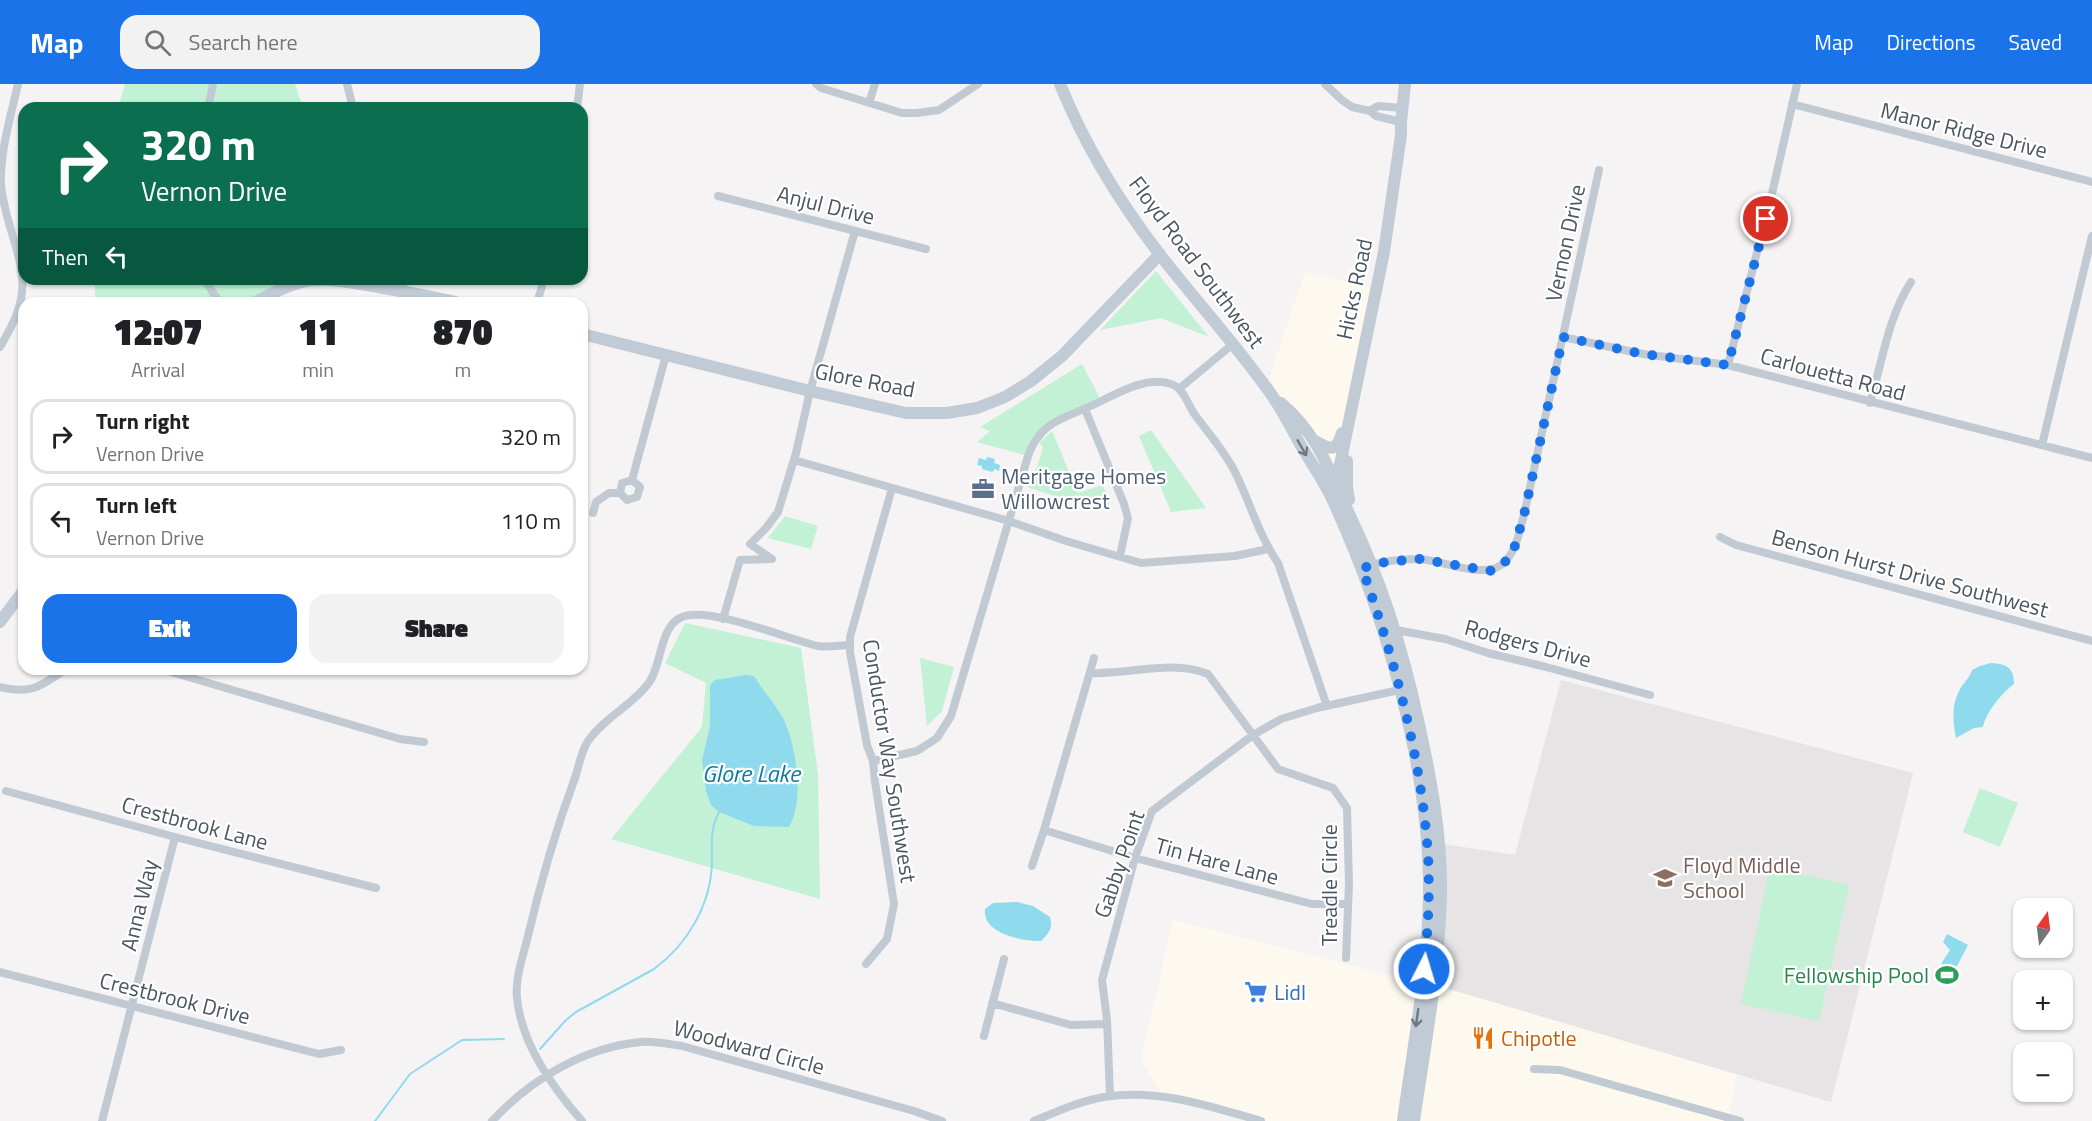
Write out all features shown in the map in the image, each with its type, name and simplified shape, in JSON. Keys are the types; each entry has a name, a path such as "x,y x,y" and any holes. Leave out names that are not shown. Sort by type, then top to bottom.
{"main road":[{"name":"Floyd Road Southwest","path":"1060,84 1095,157 1125,205 1160,254 1273,397 1333,500 1396,630 1430,776 1441,871 1437,960 1414,1121"},
{"name":"Hicks Road","path":"1333,500 1389,223 1401,135 1405,84"},
{"name":"Glore Road","path":"588,335 906,413 947,413 986,405 1005,397 1031,381 1062,356 1160,254"},
{"path":"265,297 296,285"},
{"path":"364,285 431,297"},
{"name":"Floyd Road Southwest","path":"1273,397 1297,417 1315,441 1358,530 1412,742 1424,817 1429,893 1424,969 1403,1121"},
{"path":"1315,441 1328,448 1339,443 1350,412"},
{"path":"1345,446 1347,486 1358,530"},
{"path":"0,622 18,598"}],"street":[{"path":"18,84 4,141 1,180 8,224 18,255"},
{"path":"209,102 213,84"},
{"path":"347,84 352,102"},
{"path":"578,102 580,84"},
{"path":"816,84 821,88 902,113 939,110 978,84"},
{"path":"869,103 875,84"},
{"path":"1325,84 1352,107 1401,122"},
{"path":"1728,365 1771,198 1797,84"},
{"path":"1370,111 1378,105 1402,108"},
{"name":"Manor Ridge Drive","path":"1792,105 2092,182"},
{"name":"Vernon Drive","path":"1367,567 1420,559 1490,571 1503,565 1514,549 1524,515 1599,170"},
{"name":"Anjul Drive","path":"718,196 926,249"},
{"path":"723,619 740,560 772,559 750,544 778,513 855,231"},
{"path":"2042,445 2092,236"},
{"path":"1870,403 1893,321 1911,282"},
{"path":"0,347 11,327 18,305"},
{"name":"Carlouetta Road","path":"1563,337 1643,354 1728,365 2092,458"},
{"path":"1180,388 1233,344"},
{"path":"632,480 666,355"},
{"path":"873,761 917,751 937,738 951,716 1035,438 1052,423 1115,394 1146,383 1168,383 1180,388 1235,471 1268,549 1278,563 1327,706"},
{"path":"1084,409 1124,504 1128,519 1120,556"},
{"path":"794,460 1009,521 1066,541 1142,562 1235,556 1268,549"},
{"path":"620,493 622,483 632,480"},
{"path":"593,513 596,502 609,493 620,493 627,500 637,497 640,487 632,480"},
{"name":"Conductor Way Southwest","path":"866,964 887,939 894,904 879,801 874,782 873,761 867,745 850,645 853,622 892,488"},
{"name":"Benson Hurst Drive Southwest","path":"1720,537 1736,544 2092,640"},
{"path":"582,1121 531,1050 521,1023 516,997 519,972 546,863 564,804 588,741 648,685 654,674 666,635 675,621 683,616 698,615 723,619 821,646 850,645"},
{"name":"Rodgers Drive","path":"1396,630 1445,639 1488,653 1650,695"},
{"path":"1032,866 1094,658"},
{"name":"Treadle Circle","path":"1090,673 1108,674 1192,668 1208,674 1278,769 1333,788 1347,808 1346,958"},
{"path":"0,687 29,691 57,675"},
{"path":"181,675 400,739 424,742"},
{"name":"Gabby Point","path":"1110,1096 1107,1024 1102,980 1135,858 1152,811 1253,735 1281,719 1399,690"},
{"name":"Crestbrook Lane","path":"6,791 376,888"},
{"name":"Tin Hare Lane","path":"1044,830 1135,858 1312,904 1348,904"},
{"name":"Anna Way","path":"102,1121 175,837"},
{"path":"984,1036 1004,959"},
{"name":"Crestbrook Drive","path":"0,972 319,1054 341,1050"},
{"path":"992,1003 1071,1025 1107,1024"},
{"name":"Woodward Circle","path":"492,1121 520,1092 581,1057 617,1046 641,1042 682,1046 914,1111 942,1121"},
{"path":"1534,1069 1560,1070 1740,1121"},
{"path":"1034,1121 1110,1096 1132,1094 1190,1101 1261,1121"}],"shaded area":[{"path":"1305,272 1379,290 1332,484 1267,385"},
{"name":"Floyd Middle School","path":"1561,680 1913,773 1831,1102 1432,984 1444,844 1515,855"},
{"path":"1173,920 1384,974 1433,984 1737,1075 1728,1121 1249,1121 1163,1096 1141,1060"}],"green space":[{"path":"125,84 295,84 301,102 120,102"},
{"path":"1156,271 1209,337 1161,318 1100,330"},
{"path":"94,285 308,285 260,297 96,297"},
{"path":"1082,364 1101,400 1059,420 1032,442 1028,456 977,442 990,431 980,427"},
{"path":"1151,430 1206,508 1171,512 1139,436"},
{"path":"1052,431 1078,493 1103,485 1110,506 1070,501 1027,487 1037,467 1043,447 1039,443"},
{"path":"785,516 818,526 811,549 768,538"},
{"path":"685,623 801,648 818,774 820,899 611,839 702,727 706,683 665,663"},
{"path":"920,658 954,667 942,711 927,726"},
{"path":"1980,788 2018,803 2000,847 1963,832"},
{"path":"1770,867 1849,885 1819,1021 1741,1004"}],"water":[{"path":"987,457 995,459 994,463 1000,465 999,471 995,469 992,472 977,465 979,458 986,460"},
{"path":"1991,663 2001,664 2011,670 2014,684 1995,703 1983,727 1974,728 1956,738 1954,708 1956,697 1972,670"},
{"name":"Glore Lake","path":"746,675 754,676 776,707 792,742 798,788 794,816 789,827 754,826 719,812 711,805 706,791 702,760 710,726 710,685 715,680"},
{"path":"1017,902 1033,906 1050,917 1050,930 1041,941 1014,937 990,925 985,909 993,903"},
{"path":"1947,934 1968,945 1956,972 1941,964 1950,950 1943,942"}],"waterway":[{"path":"540,1049 576,1012 654,969 677,948 687,935 702,908 711,878 713,830 719,812"},
{"path":"375,1121 410,1074 462,1040 504,1039"}],"place":[{"name":"Meritgage Homes Willowcrest","path":"983,489"},
{"name":"Floyd Middle School","path":"1665,878"},
{"name":"Fellowship Pool","path":"1947,975"},
{"name":"Lidl","path":"1256,992"},
{"name":"Chipotle","path":"1483,1038"}],"route":[{"path":"1424,969 1429,893 1424,817 1405,711 1383,627 1362,568 1386,562 1420,559 1490,571 1503,565 1514,549 1524,515 1563,337 1643,354 1728,365 1766,219"}]}
